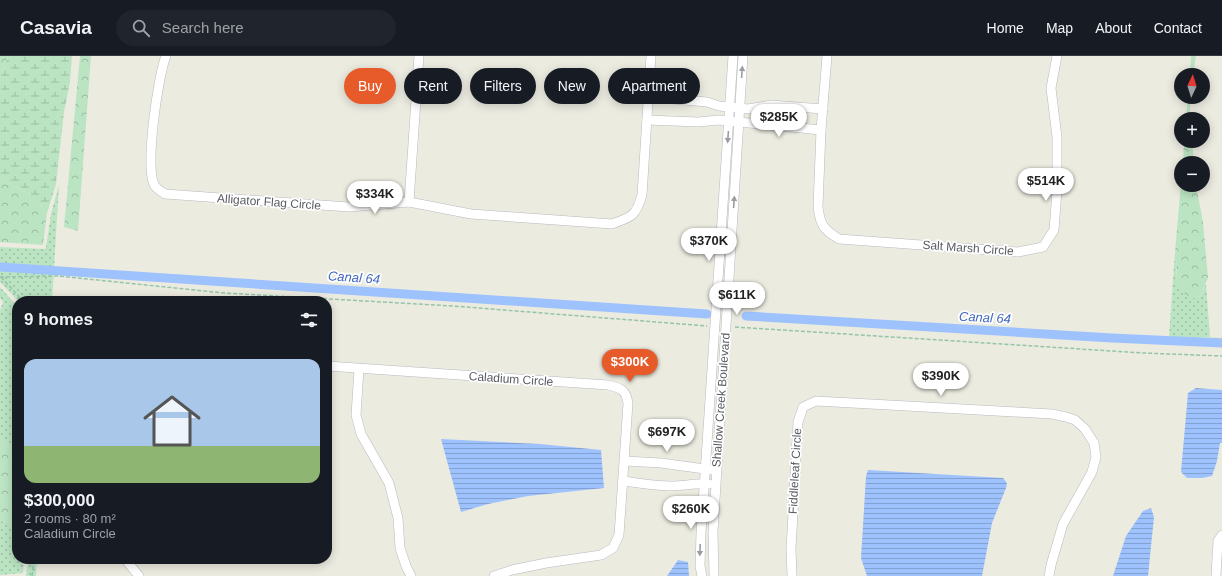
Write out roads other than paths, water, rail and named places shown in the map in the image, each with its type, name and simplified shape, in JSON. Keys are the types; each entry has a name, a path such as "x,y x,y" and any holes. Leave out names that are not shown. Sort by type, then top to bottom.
{"street":[{"name":"Alligator Flag Circle","path":"166,56 156,99 150,169 155,186 165,194 349,207 409,202 471,214 612,224 630,218 638,208 642,195 648,104"},
{"path":"409,202 419,56"},
{"name":"Alligator Flag Circle","path":"650,68 651,56"},
{"name":"Shallow Creek Boulevard","path":"733,56 735,108"},
{"name":"Shallow Creek Boulevard","path":"702,576 700,566 704,483 715,326 735,108 744,56"},
{"name":"Salt Marsh Circle","path":"827,56 821,130 818,207 819,219 826,231 840,239 1018,252 1043,247 1054,230 1057,191 1057,136 1051,88 1057,56"},
{"path":"700,101 719,106 748,109 771,105 823,109"},
{"path":"647,120 699,122 718,120 774,127 821,130"},
{"name":"Shallow Creek Boulevard","path":"714,576 713,532 726,326 734,121"},
{"name":"Caladium Circle","path":"332,366 620,387 626,395 628,403 619,535 613,548 601,555 546,562 494,576"},
{"path":"358,369 356,415 361,434 389,483 398,518 400,548 411,576"},
{"name":"Fiddleleaf Circle","path":"792,576 791,549 798,422 803,407 816,401 1052,414 1066,416 1075,420 1085,429 1094,443 1096,457 1092,472 1063,524 1049,576"},
{"path":"624,461 661,463 717,471"},
{"path":"623,481 669,486 685,486 695,483 716,484"},
{"path":"1216,576 1218,541 1222,535"},
{"path":"129,564 139,576"}],"water":[{"path":"1196,388 1222,390 1222,443 1220,443 1217,461 1212,476 1187,478 1181,472 1188,393"},
{"path":"441,439 540,444 601,450 604,488 528,496 488,504 461,512"},
{"path":"868,470 1003,478 1007,483 1006,488 992,523 982,576 867,576 861,558 866,476"},
{"path":"1151,508 1154,517 1148,576 1113,576 1126,536 1143,511"},
{"path":"678,560 688,562 689,576 667,576"}],"waterway":[{"name":"Canal 64","path":"0,267 707,314"},
{"name":"Canal 64","path":"746,316 1112,338 1222,343"}]}
